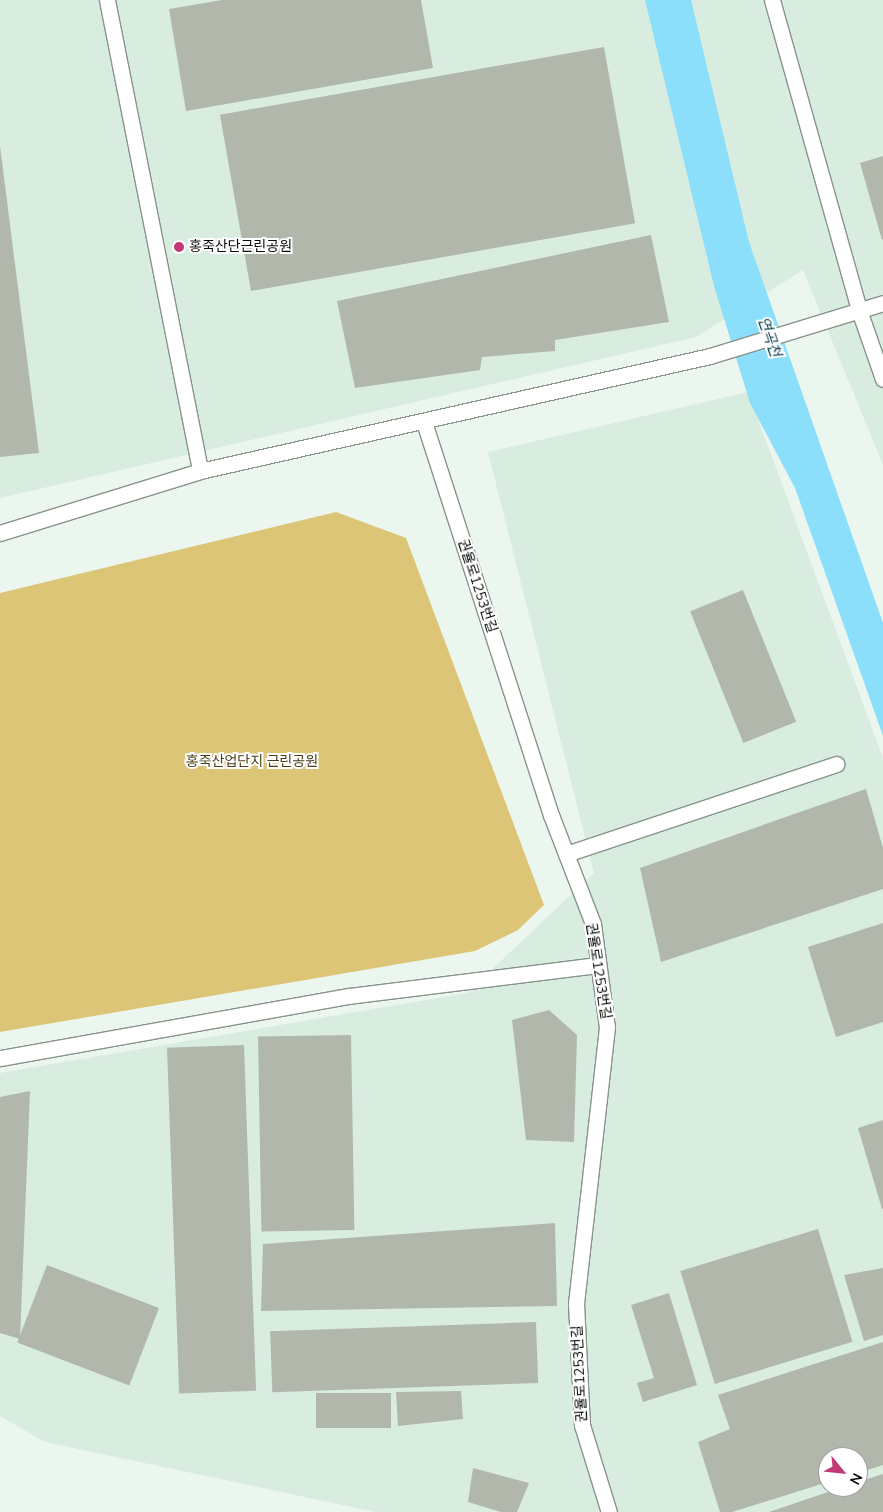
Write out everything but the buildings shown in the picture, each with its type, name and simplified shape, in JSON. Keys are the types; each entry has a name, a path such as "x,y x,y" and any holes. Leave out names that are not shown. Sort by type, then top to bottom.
{"lane":[{"path":"107,0 200,471"},
{"path":"772,0 859,310 883,379"},
{"path":"0,534 200,471 710,356 809,324 883,303"},
{"name":"권율로1253번길","path":"424,422 566,854 592,924 607,1027 576,1303 582,1425 609,1512"},
{"path":"566,854 836,764"},
{"path":"0,1058 349,996 598,965"}],"shaded area":[{"path":"0,0 883,0 883,465 803,270 696,337 0,498"},
{"path":"748,392 883,758 883,1512 376,1512 45,1442 0,1416 0,1073 467,993 594,873 488,452"}],"green space":[{"name":"홍죽산업단지 근린공원","path":"336,512 406,538 544,905 518,930 475,951 0,1032 0,593"}],"water":[{"name":"연곡천","path":"645,0 691,0 749,242 883,623 883,736 795,488 750,403 714,286"}],"place":[{"name":"홍죽산단근린공원","path":"179,247"}]}
